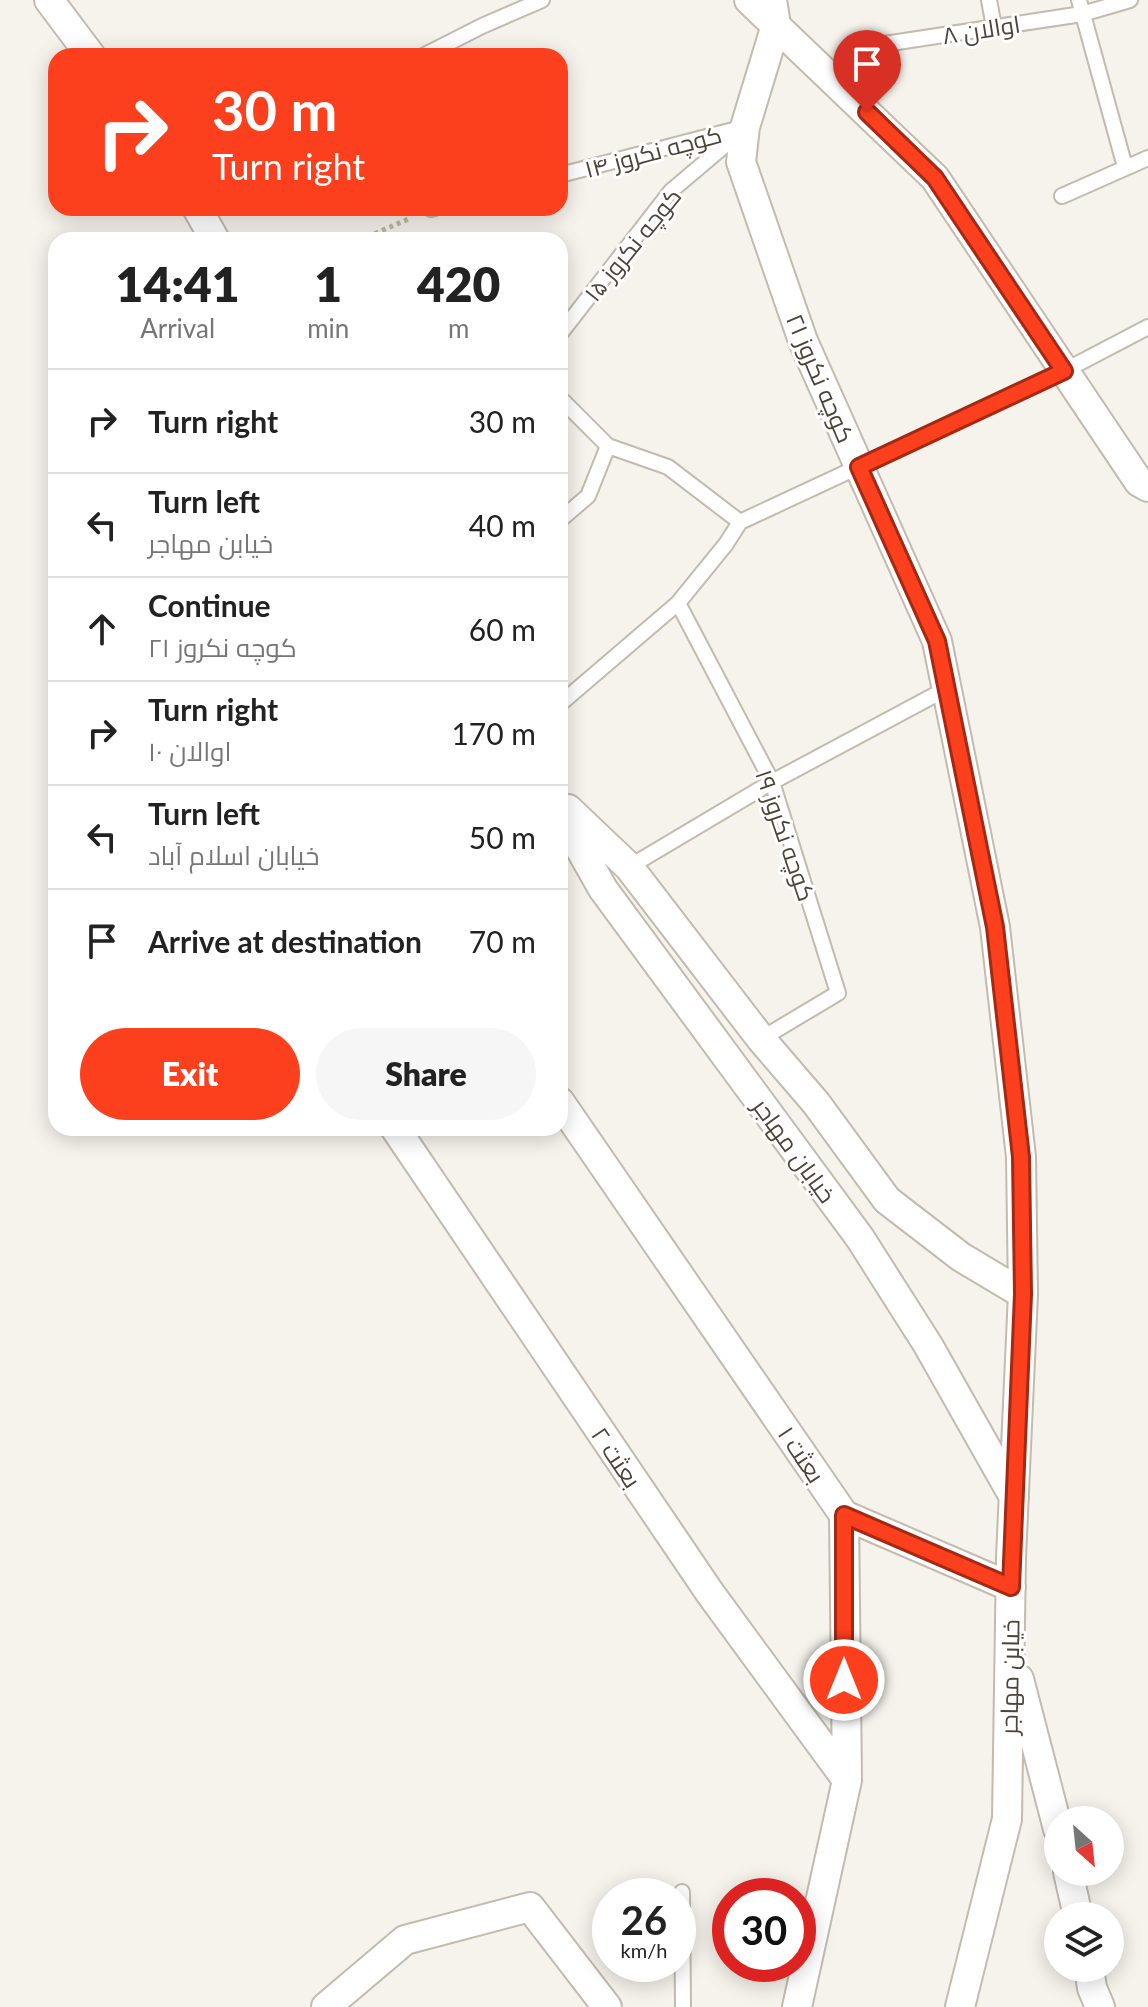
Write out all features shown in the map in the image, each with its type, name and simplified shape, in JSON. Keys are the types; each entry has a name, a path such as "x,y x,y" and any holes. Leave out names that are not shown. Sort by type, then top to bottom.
{"street":[{"path":"49,0 85,48"},
{"path":"749,0 774,12 935,178 1139,482 1148,487"},
{"name":"کوچه نکروز ۲۱","path":"774,12 745,127 741,162 803,341 937,641 995,927 1021,1157 1023,1294"},
{"name":"خیابان مهاجر","path":"568,809 629,867 761,1039 816,1103 887,1200 961,1257 1023,1294"},
{"name":"خیابان مهاجر","path":"568,827 603,889 860,1238 928,1345 1014,1497"},
{"name":"بعثت ۱","path":"568,1114 844,1515"},
{"name":"بعثت ۲","path":"400,1136 710,1593 847,1780"},
{"name":"خیابن مهاجر","path":"960,2007 1007,1819 1011,1587 1023,1294"},
{"path":"797,2007 847,1780 844,1515 1011,1587"},
{"path":"1010,1646 1052,1806"},
{"path":"326,2007 405,1940 530,1907 607,2007"}],"lane":[{"path":"439,48 542,0"},
{"path":"989,0 994,27"},
{"name":"اوالان ۸","path":"878,45 994,27 1080,7 1130,0"},
{"path":"1080,7 1125,167"},
{"name":"کوچه نکروز ۱۴","path":"568,173 745,127"},
{"name":"کوچه نکروز ۱۵","path":"568,324 671,191 745,127"},
{"path":"1062,196 1148,158"},
{"path":"568,697 678,603 740,522 1064,371 1148,327"},
{"path":"568,406 608,446 668,467 740,522"},
{"path":"568,513 588,496 608,446"},
{"name":"کوچه نکروز ۱۹","path":"678,603 772,782 838,993 761,1039"},
{"path":"629,867 772,782 946,689"},
{"path":"683,1982 683,2007"}],"path":[{"path":"378,232 415,216"}],"route":[{"path":"844,1680 844,1515 1011,1587 1023,1294 1021,1157 995,927 937,641 859,467 1064,371 935,178 867,112"}]}
